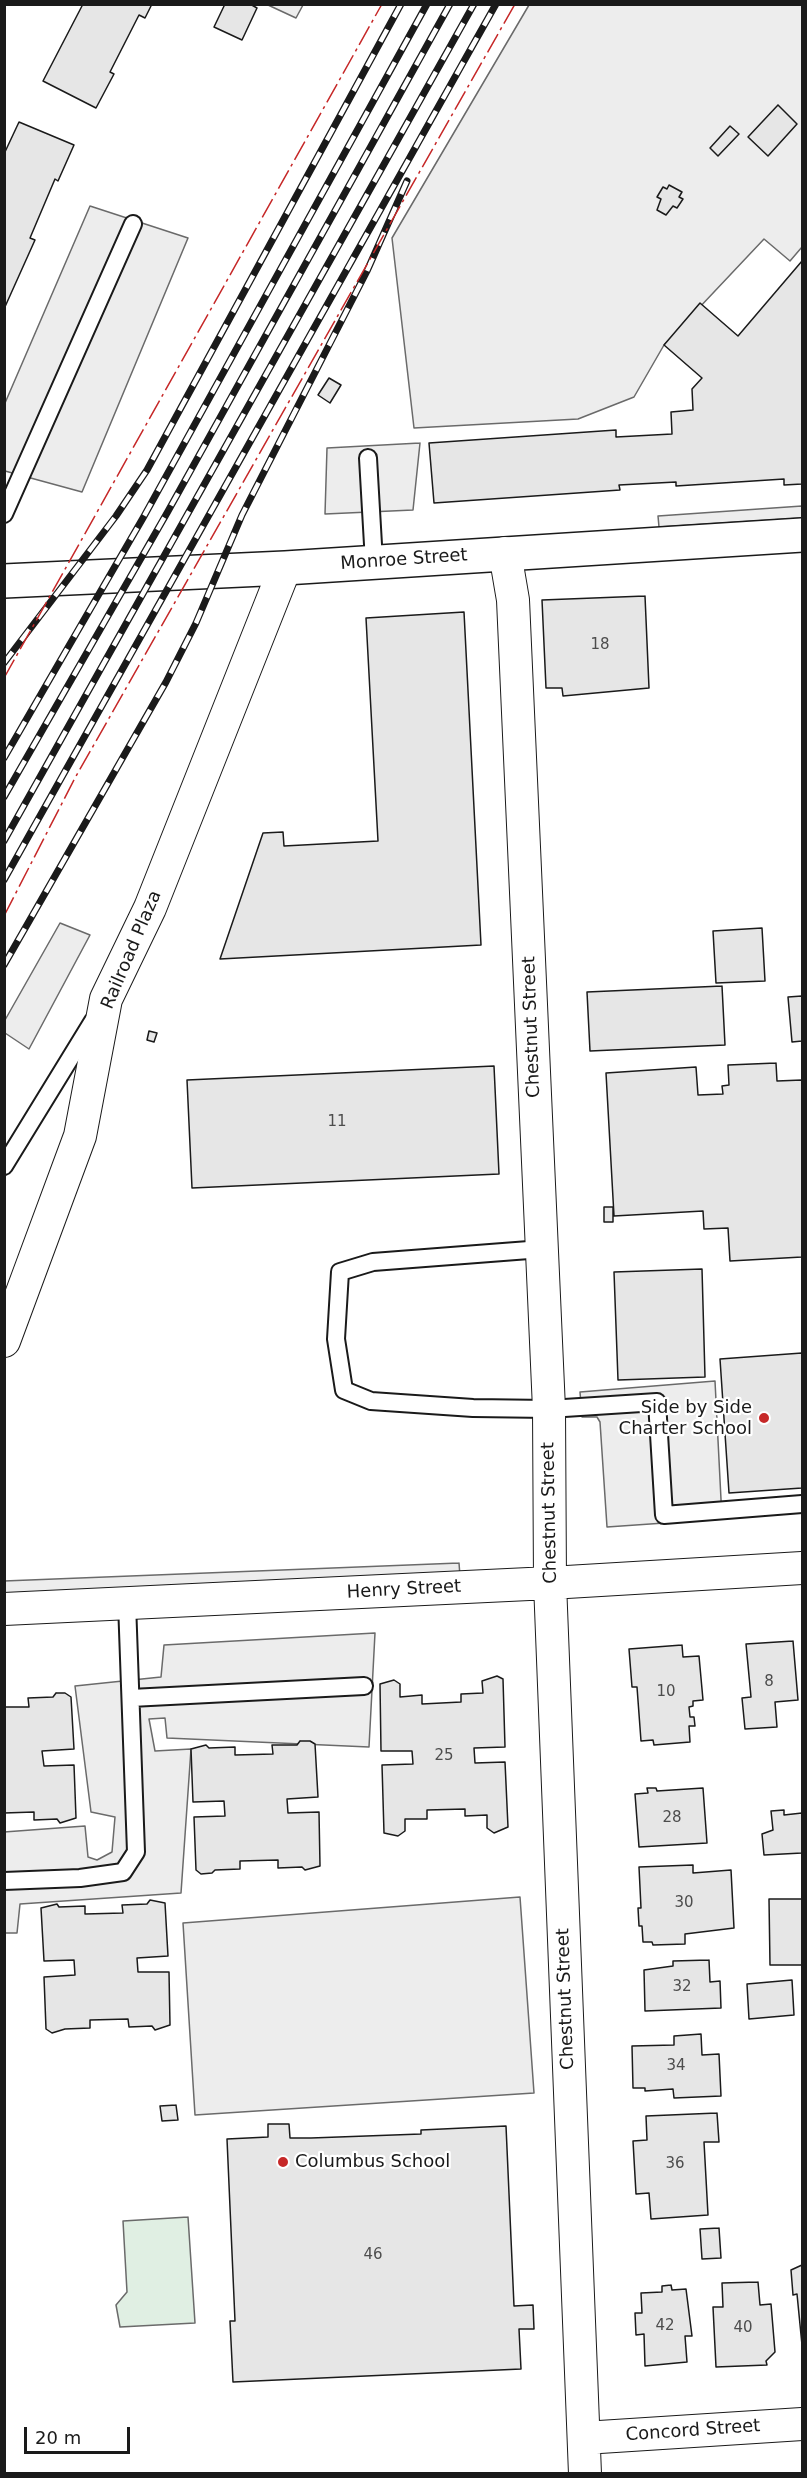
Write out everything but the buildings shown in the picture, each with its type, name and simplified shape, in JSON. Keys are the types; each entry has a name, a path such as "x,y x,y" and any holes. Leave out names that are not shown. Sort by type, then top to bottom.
{"street":[{"name":"Monroe Street","path":"4,581 285,568 802,535"},
{"name":"Chestnut Street","path":"505,554 513,600 549,1409 550,1583 585,2474"},
{"name":"Railroad Plaza","path":"4,1341 80,1136 106,999 150,908 285,568"},
{"name":"Henry Street","path":"4,1609 550,1583 802,1568"},
{"name":"Concord Street","path":"584,2438 802,2424"}],"lane":[{"path":"4,514 133,224"},
{"path":"368,458 374,562"},
{"path":"4,1166 106,999"},
{"path":"542,1249 373,1262 340,1272 336,1339 344,1390 371,1401 473,1408 549,1409 657,1402 664,1515 802,1504"},
{"path":"4,1881 80,1878 123,1872 136,1852 127,1603"},
{"path":"131,1698 364,1686"}],"green space":[{"path":"188,2217 195,2323 120,2327 116,2305 127,2292 123,2221"}],"shaded area":[{"path":"268,5 303,5 296,18"},
{"path":"529,5 802,5 802,247 790,261 764,239 664,345 634,397 578,419 414,428 392,238"},
{"path":"90,206 188,238 82,492 5,471 5,403"},
{"path":"420,443 413,510 325,514 327,448"},
{"path":"802,506 802,518 659,527 658,516"},
{"path":"60,923 90,935 29,1049 5,1033 5,1020"},
{"path":"715,1381 722,1519 607,1527 600,1422 597,1417 582,1417 580,1392"},
{"path":"459,1563 460,1576 5,1595 4,1581"},
{"path":"375,1633 369,1747 167,1738 165,1718 149,1719 155,1751 191,1749 181,1893 20,1904 17,1933 5,1933 4,1832 85,1826 88,1857 97,1860 112,1852 115,1817 91,1812 75,1686 161,1677 164,1645"},
{"path":"520,1897 534,2093 195,2115 183,1923"}],"railway":[{"path":"4,663 116,516 147,470 401,4"},
{"path":"4,758 143,518 427,4"},
{"path":"4,797 167,513 450,4"},
{"path":"4,841 474,4"},
{"path":"4,880 496,4"},
{"path":"4,965 166,682 196,623 242,515 367,271 407,181"}],"power":[{"path":"4,678 382,4"},
{"path":"4,916 75,778 515,4"}],"place":[{"name":"Side by Side Charter School","path":"764,1418"},
{"name":"Columbus School","path":"283,2162"}]}
